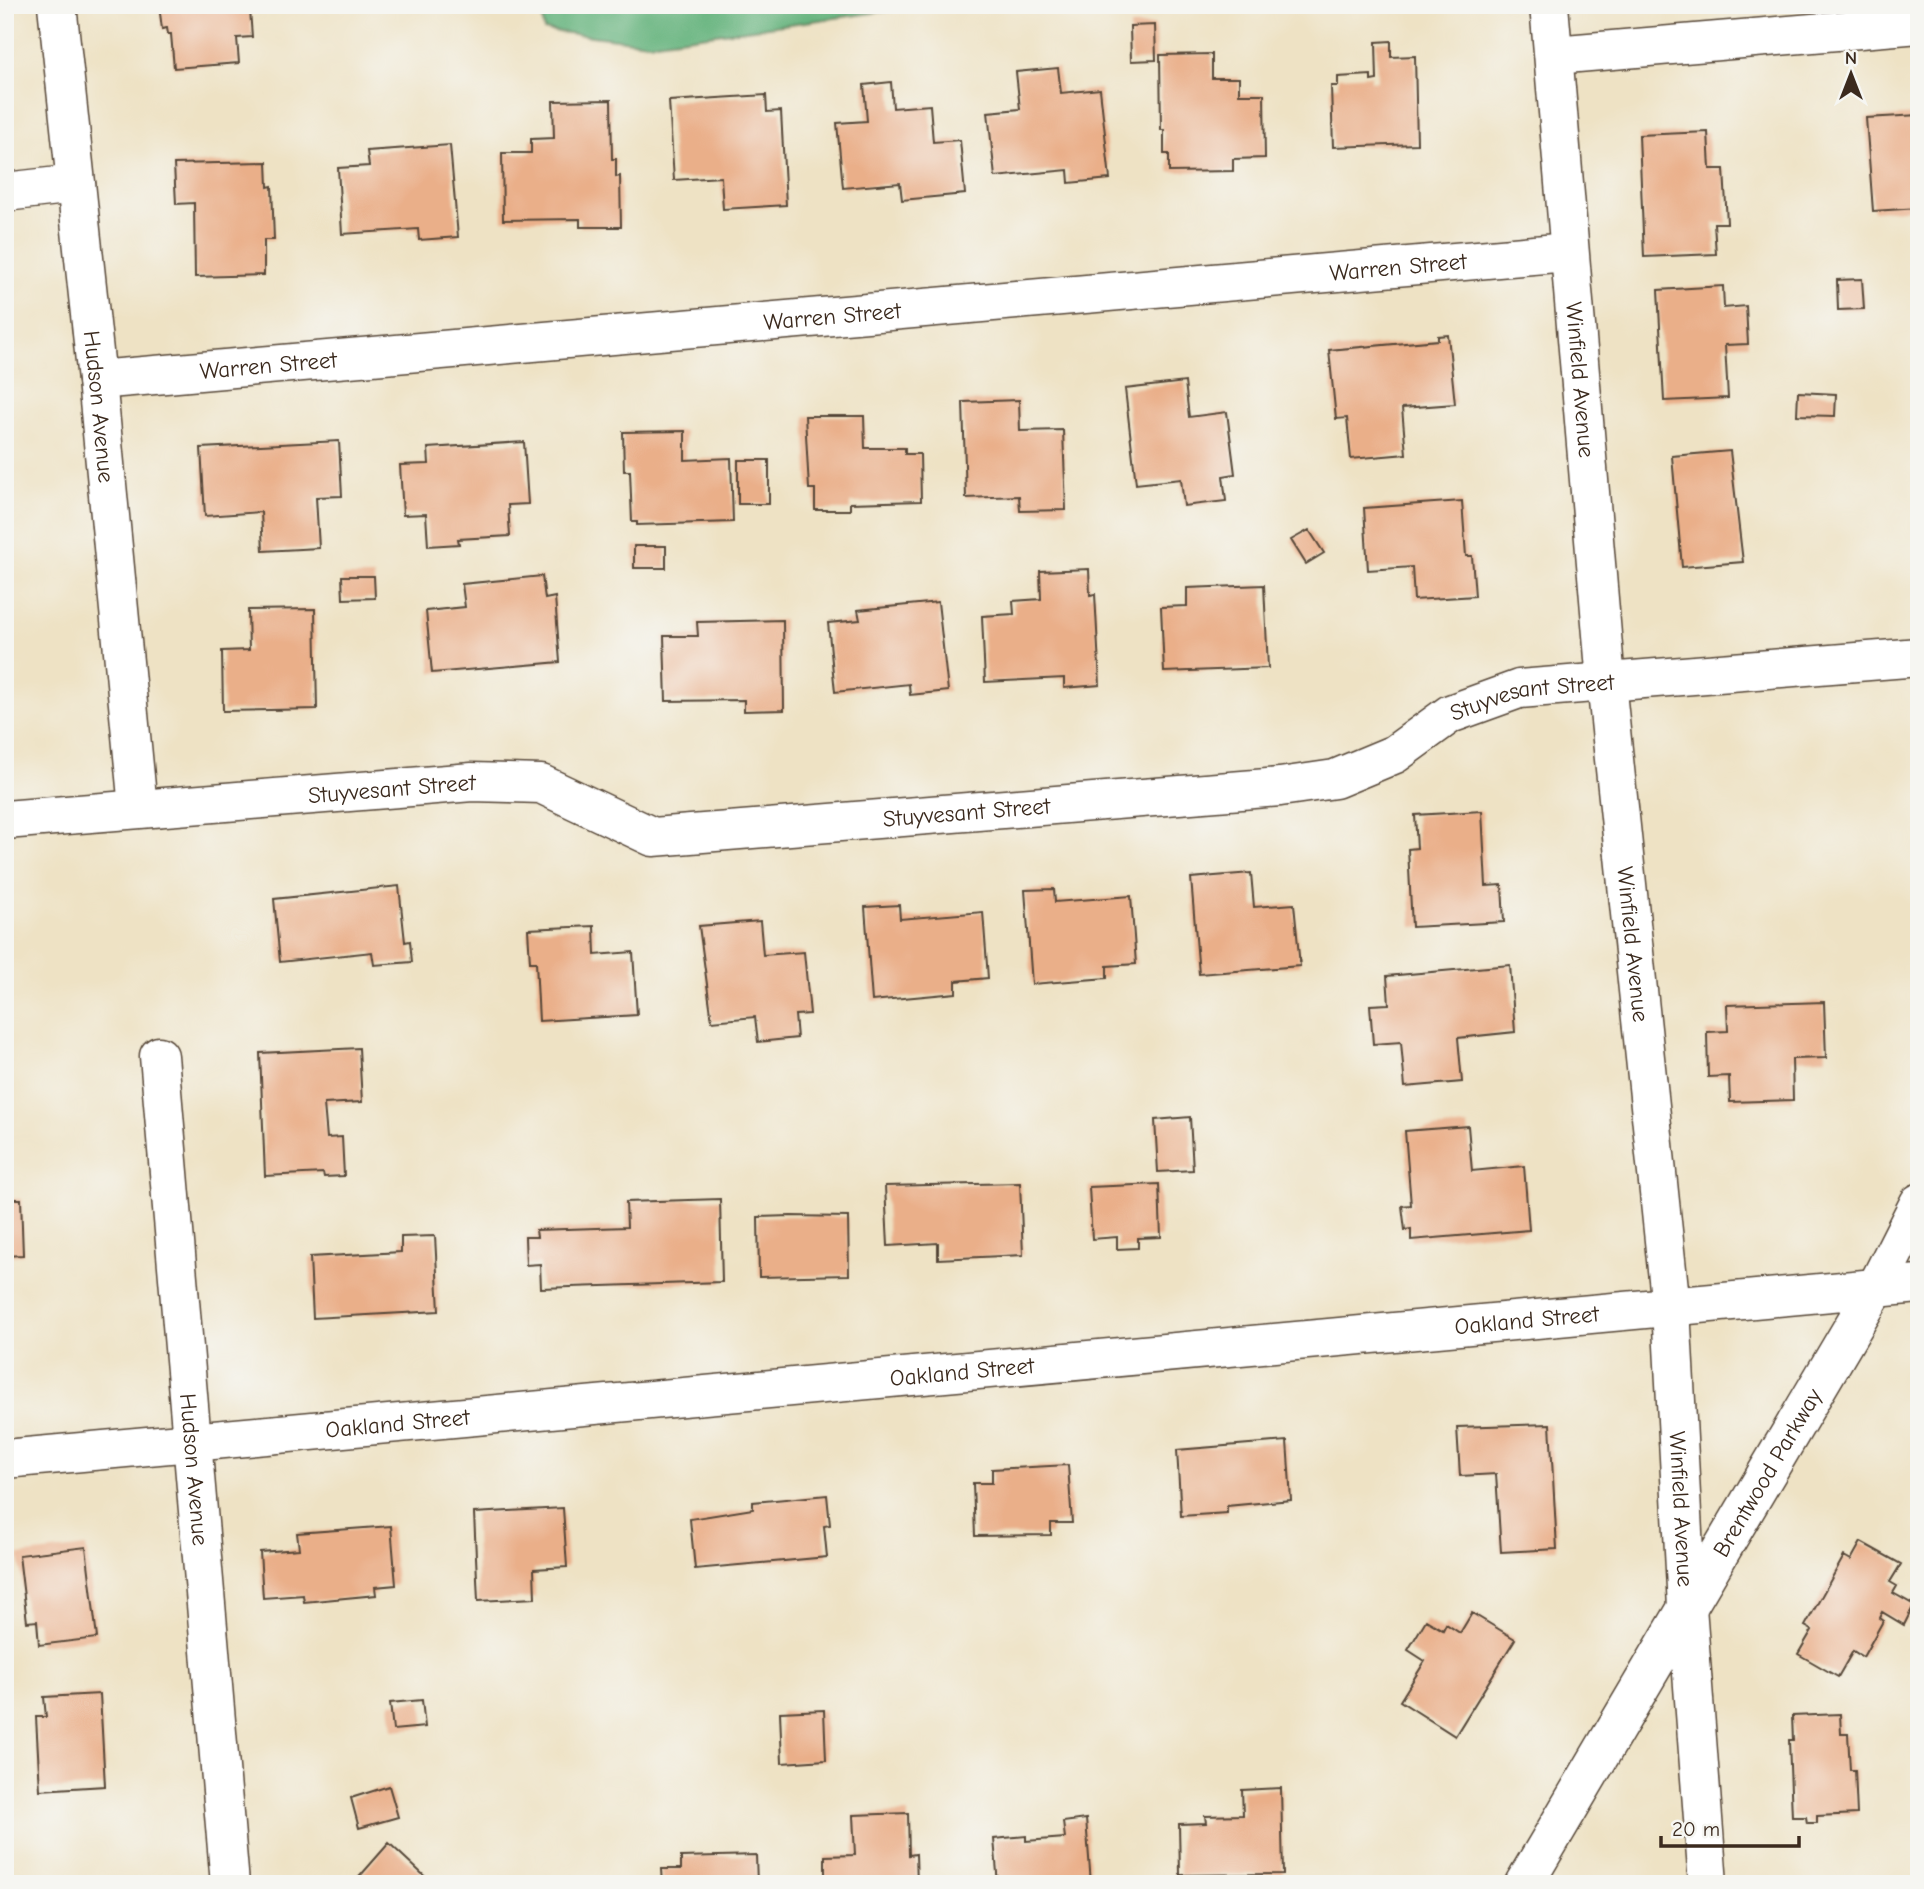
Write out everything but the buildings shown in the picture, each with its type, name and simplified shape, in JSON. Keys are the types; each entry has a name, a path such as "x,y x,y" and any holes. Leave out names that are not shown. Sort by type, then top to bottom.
{"street":[{"name":"Hudson Avenue","path":"57,5 97,380 138,808"},
{"name":"Winfield Avenue","path":"1549,5 1606,682 1671,1308 1687,1607 1708,1884"},
{"path":"1554,55 1919,24"},
{"path":"5,192 76,184"},
{"name":"Warren Street","path":"97,380 1568,252"},
{"name":"Stuyvesant Street","path":"5,820 472,782 541,784 653,836 1280,788 1335,779 1395,754 1450,714 1519,689 1919,657"},
{"name":"Hudson Avenue","path":"159,1056 230,1884"},
{"name":"Brentwood Parkway","path":"1524,1884 1876,1288 1919,1203"},
{"name":"Oakland Street","path":"5,1459 1919,1284"}],"green space":[{"path":"541,5 932,5 648,43 544,30"}]}
